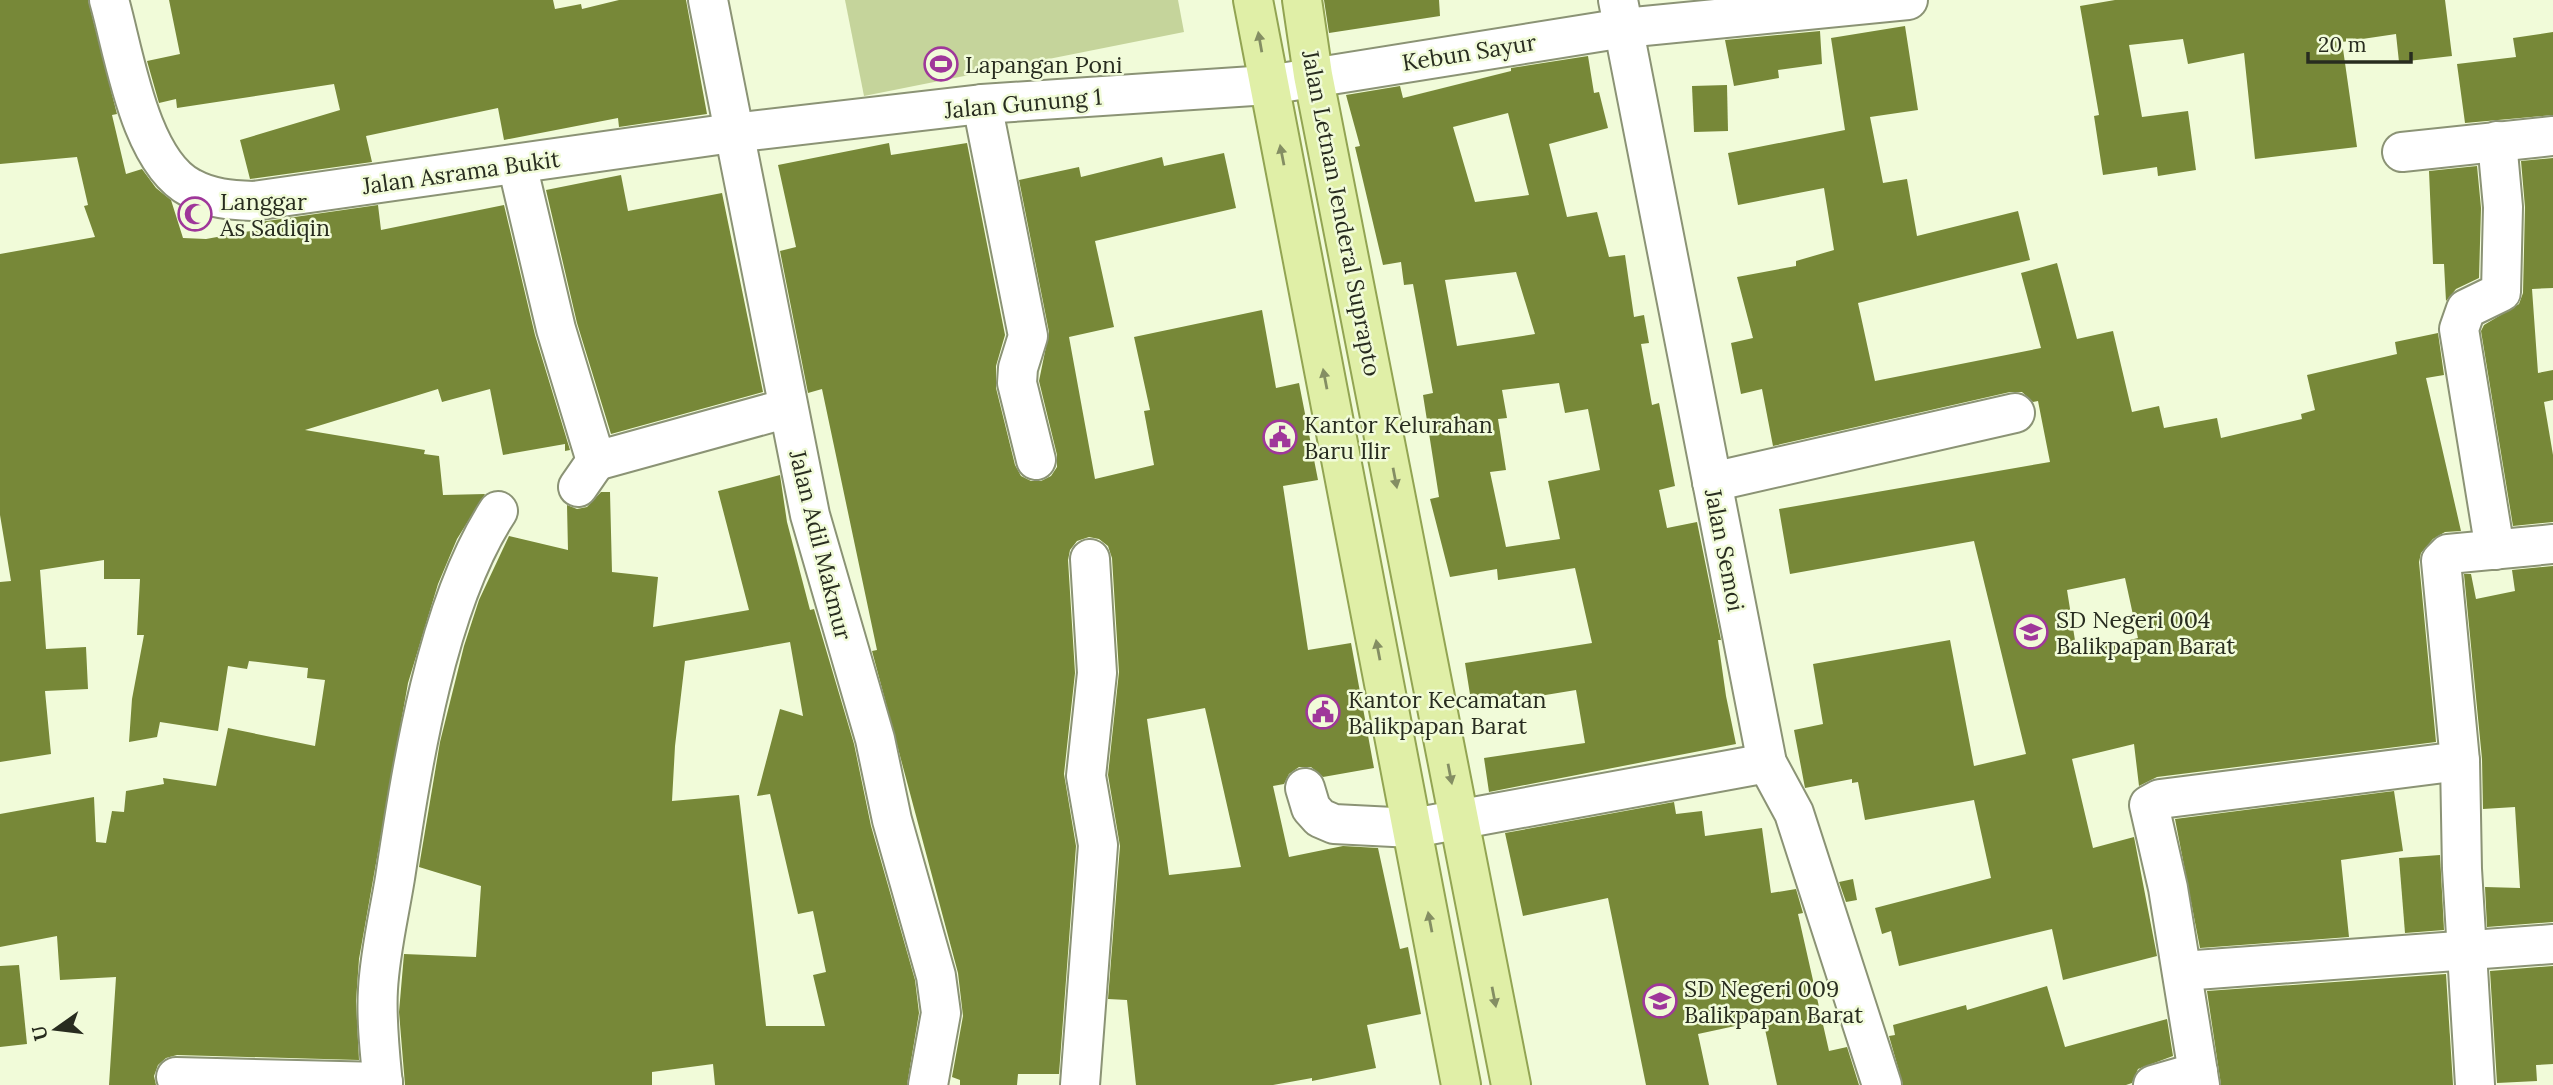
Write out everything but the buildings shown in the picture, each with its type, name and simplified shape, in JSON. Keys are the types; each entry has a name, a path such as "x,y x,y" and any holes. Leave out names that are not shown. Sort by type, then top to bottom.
{"main road":[{"name":"Jalan Letnan Jenderal Suprapto","path":"1253,0 1461,1085"},
{"name":"Jalan Letnan Jenderal Suprapto","path":"1302,0 1313,75 1390,456 1511,1085"}],"street":[{"name":"Jalan Asrama Bukit","path":"109,0 147,137 171,171 188,187 218,199 253,201 732,133"},
{"name":"Jalan Adil Makmur","path":"708,0 732,133 810,515 875,739 899,846 936,976 941,1013 928,1085"},
{"name":"Kebun Sayur","path":"1313,75 1621,14 1908,0"},
{"name":"Jalan Semoi","path":"1621,14 1766,763 1794,813 1882,1085"},
{"name":"Jalan Gunung 1","path":"732,133 982,104 1268,85 1313,75"},
{"path":"982,104 1028,336 1017,368 1017,383 1036,460"},
{"path":"2402,152 2553,136"},
{"path":"2495,550 2459,329 2466,309 2501,292 2503,207 2497,141"},
{"path":"517,164 587,474 788,408"},
{"path":"1712,482 2015,413"},
{"path":"176,1077 383,1083 377,990 408,790 440,652 464,574 482,536 498,511"},
{"path":"2475,1085 2460,761 2441,561 2448,554 2553,544"},
{"path":"1080,1085 1098,845 1086,776 1097,673 1090,558"},
{"path":"2153,1085 2199,1078 2182,971 2149,805 2160,799 2460,761"},
{"path":"1305,788 1311,808 1320,818 1334,824 1413,828 1766,763"},
{"path":"2182,971 2553,944"}],"green space":[{"name":"Lapangan Poni","path":"845,0 1178,0 1184,32 864,96"}],"place":[{"name":"Lapangan Poni","path":"941,64"},
{"name":"Langgar As Sadiqin","path":"195,214"},
{"name":"Kantor Kelurahan Baru Ilir","path":"1280,437"},
{"name":"SD Negeri 004 Balikpapan Barat","path":"2031,632"},
{"name":"Kantor Kecamatan Balikpapan Barat","path":"1323,712"},
{"name":"SD Negeri 009 Balikpapan Barat","path":"1660,1001"}]}
